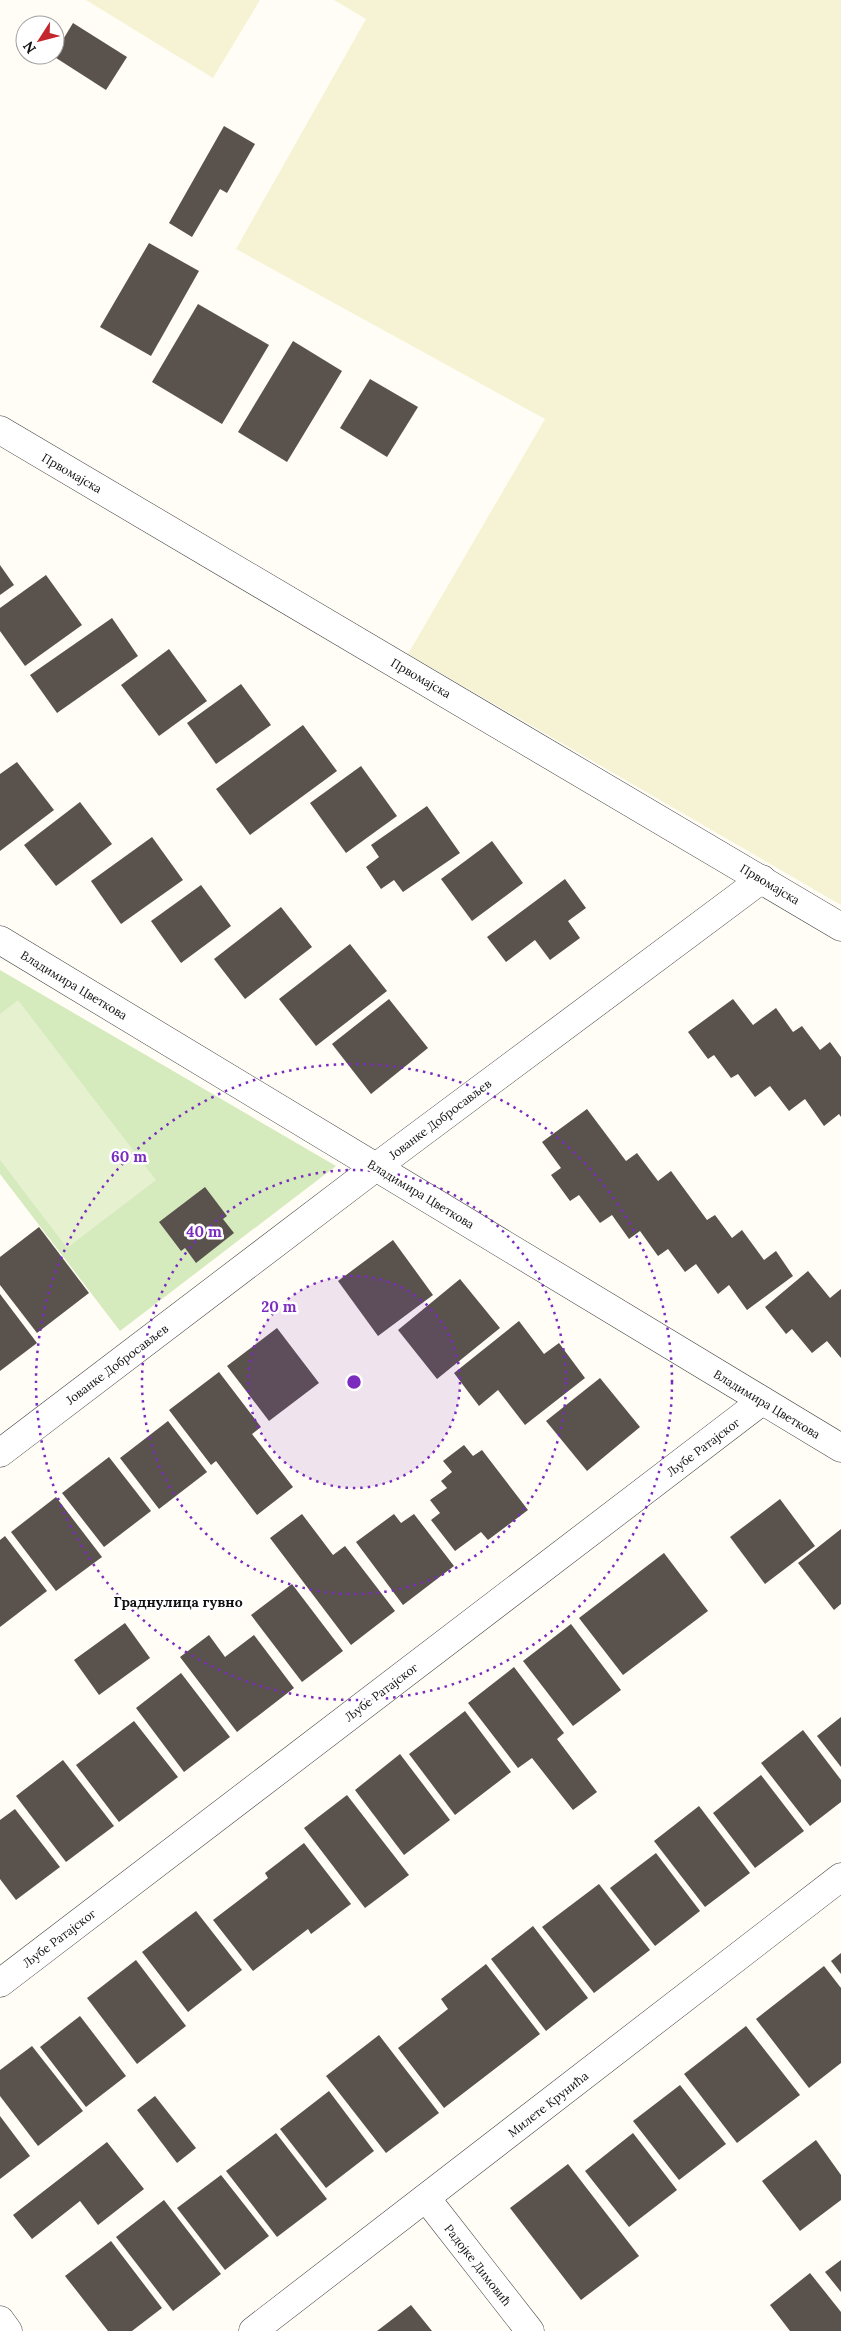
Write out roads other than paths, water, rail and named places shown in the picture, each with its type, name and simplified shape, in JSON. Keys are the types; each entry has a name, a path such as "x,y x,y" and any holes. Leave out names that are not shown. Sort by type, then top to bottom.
{"street":[{"name":"Првомајска","path":"0,430 762,878 841,927"},
{"name":"Јованке Добросављев","path":"0,1453 376,1166 762,878"},
{"name":"Владимира Цветкова","path":"0,940 841,1448"},
{"name":"Љубе Ратајског","path":"0,1983 762,1402"},
{"name":"Милете Крунића","path":"253,2331 841,1877"},
{"name":"Радојке Димовић","path":"426,2198 530,2331"},
{"path":"0,2320 8,2331"}],"district":[{"name":"Граднулица гувно","path":"178,1602"}]}
